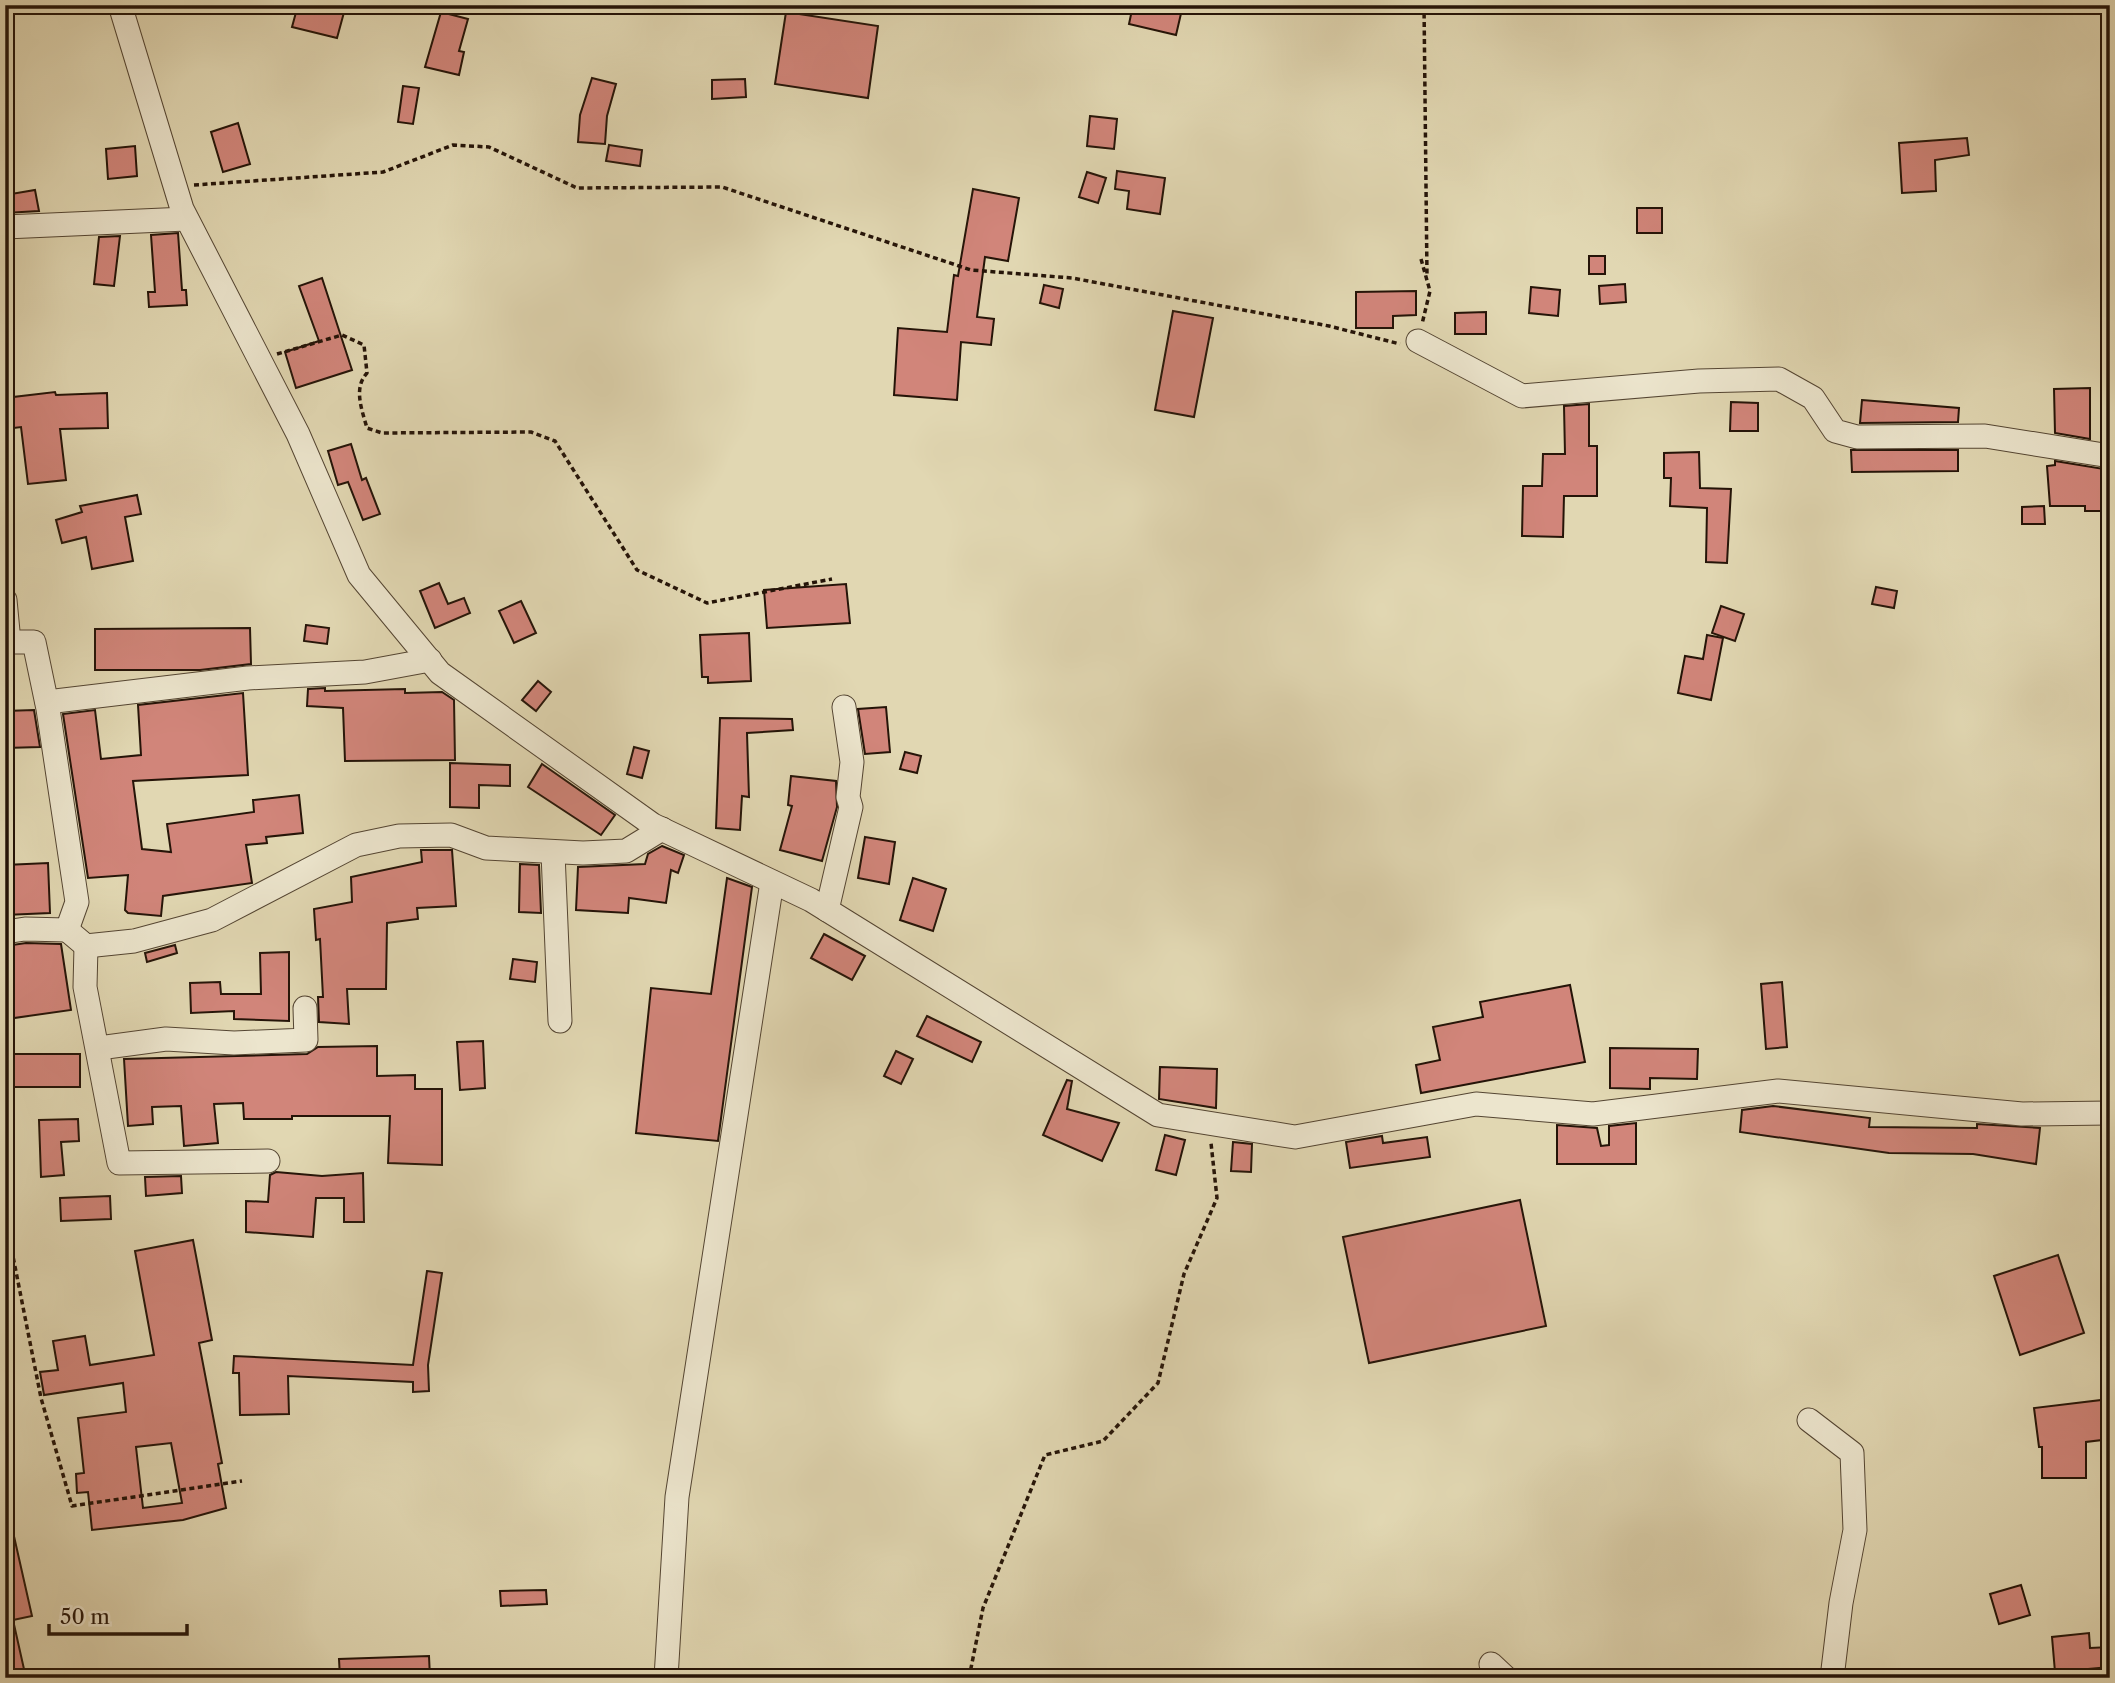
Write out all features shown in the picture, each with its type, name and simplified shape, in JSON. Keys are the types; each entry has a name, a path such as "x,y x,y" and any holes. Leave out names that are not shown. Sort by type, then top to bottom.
{"street":[{"path":"120,5 186,219 298,434 359,575 440,673 662,829 827,910 1158,1115 1295,1137 1476,1104 1593,1114 1777,1091 2022,1114 2110,1113"},
{"path":"5,227 186,219"},
{"path":"1418,341 1522,396 1699,381 1779,379 1814,398 1835,431 1857,437 1985,436 2063,451 2110,456"},
{"path":"5,600 9,642 34,642 47,702 76,902 67,930"},
{"path":"47,702 248,678 365,671 430,660"},
{"path":"827,910 851,807 848,797 852,762 844,707"},
{"path":"5,932 24,929 67,930 86,946 134,941 212,920 356,845 399,836 451,835 486,848 553,853 626,851 662,829"},
{"path":"553,853 560,1021"},
{"path":"666,1678 677,1497 772,882"},
{"path":"86,946 85,987 99,1048 118,1163 268,1161"},
{"path":"99,1048 166,1039 234,1042 306,1040 305,1007"},
{"path":"1808,1420 1852,1453 1855,1530 1841,1603 1832,1678"}],"path":[{"path":"1424,5 1427,311"},
{"path":"175,186 383,172 453,145 489,146 577,188 722,187 971,270 1072,278 1329,326 1396,344 1418,341 1430,291 1421,259"},
{"path":"264,368 278,352 342,335 364,345 367,373 360,380 359,402 367,428 382,433 531,432 555,441 637,570 707,603 832,579"},
{"path":"969,1678 984,1608 1045,1455 1103,1441 1158,1383 1184,1275 1217,1198 1209,1123"},
{"path":"5,1216 41,1398 72,1506 242,1482"}],"building":[{"path":"298,5 346,5 337,38 292,27"},
{"path":"1133,5 1183,5 1176,35 1129,24"},
{"path":"441,12 468,19 459,51 464,52 459,75 425,67"},
{"path":"786,12 878,26 868,98 775,84"},
{"path":"592,78 616,84 607,116 605,144 578,142 580,115"},
{"path":"745,79 746,97 712,99 712,80"},
{"path":"403,86 419,88 413,124 398,122"},
{"path":"1090,116 1117,119 1114,149 1087,146"},
{"path":"238,123 250,164 223,172 211,132"},
{"path":"1967,138 1969,155 1935,160 1936,191 1902,193 1899,143"},
{"path":"609,145 642,150 640,166 606,161"},
{"path":"135,146 137,176 108,179 106,149"},
{"path":"1117,171 1165,178 1160,214 1127,209 1129,191 1115,189"},
{"path":"1087,172 1106,178 1098,203 1079,197"},
{"path":"973,189 1019,198 1008,261 985,257 977,317 994,319 991,345 961,342 957,400 894,395 898,328 947,332 954,275 958,276"},
{"path":"35,190 39,211 5,213 5,195"},
{"path":"1637,208 1662,208 1662,233 1637,233"},
{"path":"178,233 182,290 186,290 187,305 149,307 148,292 155,292 151,235"},
{"path":"120,236 114,286 94,284 99,237"},
{"path":"1589,256 1605,256 1605,274 1589,274"},
{"path":"322,278 352,370 296,388 285,352 319,341 299,286"},
{"path":"1625,284 1626,302 1600,304 1599,286"},
{"path":"1044,285 1063,289 1059,308 1040,303"},
{"path":"1531,287 1560,290 1558,316 1529,313"},
{"path":"1416,291 1416,315 1393,316 1393,328 1356,328 1356,292"},
{"path":"1173,311 1213,318 1194,417 1155,410"},
{"path":"1486,312 1486,334 1455,334 1455,313"},
{"path":"2090,388 2090,439 2055,433 2054,389"},
{"path":"55,392 56,395 107,393 108,428 60,429 66,480 28,484 21,427 5,429 5,398"},
{"path":"1862,400 1959,408 1958,422 1860,423"},
{"path":"1731,402 1758,403 1758,431 1730,431"},
{"path":"1589,404 1589,446 1597,446 1597,496 1564,496 1563,537 1522,536 1523,486 1542,486 1543,454 1565,454 1564,406"},
{"path":"351,444 362,480 366,478 380,514 363,520 348,482 338,485 328,451"},
{"path":"1851,450 1958,450 1958,471 1852,472"},
{"path":"1699,452 1700,488 1731,489 1727,563 1706,562 1707,508 1670,506 1671,478 1664,478 1664,453"},
{"path":"2055,461 2104,469 2104,511 2085,511 2085,506 2050,506 2047,466 2055,465"},
{"path":"137,495 141,514 125,517 133,561 92,569 86,537 62,543 56,520 82,512 80,506"},
{"path":"2044,506 2045,524 2022,524 2022,507"},
{"path":"439,583 448,604 464,598 470,613 435,628 420,591"},
{"path":"846,584 850,623 767,628 764,590"},
{"path":"1876,587 1897,591 1894,608 1872,604"},
{"path":"521,601 536,633 514,643 499,611"},
{"path":"1721,606 1744,614 1735,641 1712,633"},
{"path":"306,625 329,628 327,644 304,641"},
{"path":"250,628 251,664 200,670 95,670 95,629"},
{"path":"749,633 751,681 708,683 708,677 702,677 700,635"},
{"path":"1707,635 1723,638 1711,700 1678,693 1685,656 1703,659"},
{"path":"538,681 551,692 536,711 522,700"},
{"path":"325,688 325,691 405,689 405,693 442,692 454,700 455,760 345,761 343,708 307,706 308,689"},
{"path":"243,693 248,775 133,781 142,849 171,852 167,824 254,812 253,800 299,795 303,833 266,837 267,843 246,845 252,883 163,896 161,916 128,913 125,910 128,875 88,878 63,714 95,710 101,759 141,755 138,705"},
{"path":"886,707 890,752 865,754 858,709"},
{"path":"34,710 40,747 5,748 5,711"},
{"path":"720,718 792,719 793,730 747,733 749,797 742,796 740,830 716,828"},
{"path":"634,747 649,751 642,778 627,774"},
{"path":"905,752 921,756 917,773 900,769"},
{"path":"450,763 510,765 510,786 479,785 479,808 450,807"},
{"path":"542,764 615,815 601,835 528,787"},
{"path":"791,776 836,781 837,807 822,861 780,850 792,806 788,805"},
{"path":"865,837 895,842 889,884 858,878"},
{"path":"662,846 684,855 678,873 671,870 666,903 629,898 628,913 576,910 578,867 645,864 648,854"},
{"path":"421,850 452,850 456,906 417,908 418,919 387,923 386,989 347,989 349,1024 319,1022 318,997 323,997 320,939 316,940 314,909 352,902 351,877 422,862"},
{"path":"48,863 50,913 5,915 5,865"},
{"path":"520,864 539,865 541,913 519,912"},
{"path":"727,878 752,887 718,1141 636,1133 651,988 711,994"},
{"path":"913,878 946,889 933,931 900,920"},
{"path":"824,934 865,956 852,980 811,958"},
{"path":"26,943 61,944 71,1010 14,1018 5,946"},
{"path":"175,945 177,953 147,962 145,953"},
{"path":"289,952 289,1021 234,1019 234,1011 191,1013 190,983 220,982 221,994 261,994 260,953"},
{"path":"513,959 537,962 535,982 510,979"},
{"path":"1782,982 1787,1047 1766,1049 1761,984"},
{"path":"1570,985 1585,1062 1421,1093 1416,1065 1440,1060 1433,1027 1483,1017 1480,1002"},
{"path":"927,1016 981,1042 972,1062 917,1036"},
{"path":"483,1041 485,1088 460,1090 457,1042"},
{"path":"377,1046 377,1076 415,1075 415,1089 442,1089 442,1165 388,1163 390,1116 244,1119 243,1103 214,1104 218,1143 184,1146 181,1106 152,1107 153,1124 128,1126 124,1059 307,1054 318,1047"},
{"path":"1610,1048 1698,1049 1697,1079 1650,1078 1650,1089 1610,1088"},
{"path":"896,1051 913,1059 901,1084 884,1076"},
{"path":"5,1054 80,1054 80,1087 5,1087"},
{"path":"1160,1067 1217,1069 1216,1108 1159,1099"},
{"path":"1067,1080 1072,1081 1067,1109 1119,1123 1102,1161 1043,1135"},
{"path":"1773,1106 1870,1118 1869,1127 1977,1128 1977,1124 2040,1128 2036,1164 1973,1154 1889,1153 1740,1132 1742,1110"},
{"path":"78,1119 79,1141 61,1142 64,1175 41,1177 39,1120"},
{"path":"1636,1123 1636,1164 1557,1164 1557,1125 1597,1128 1601,1146 1609,1145 1609,1126"},
{"path":"1165,1135 1185,1140 1176,1175 1156,1170"},
{"path":"1382,1136 1383,1143 1427,1137 1430,1157 1350,1168 1346,1142"},
{"path":"1233,1142 1252,1144 1251,1172 1231,1171"},
{"path":"276,1172 322,1176 363,1173 364,1222 344,1222 344,1198 316,1198 313,1237 246,1232 246,1201 268,1202 270,1175"},
{"path":"181,1176 182,1193 146,1196 145,1177"},
{"path":"110,1196 111,1219 61,1221 60,1198"},
{"path":"1520,1200 1546,1326 1369,1363 1343,1237"},
{"path":"193,1240 212,1340 199,1343 222,1463 218,1464 226,1508 183,1520 92,1530 88,1492 77,1493 76,1474 84,1473 78,1418 126,1412 123,1383 44,1395 40,1372 58,1370 53,1341 85,1336 90,1365 154,1355 135,1251","holes":["171,1443 182,1503 143,1508 136,1447"]},
{"path":"2058,1255 2084,1333 2020,1355 1994,1276"},
{"path":"427,1271 442,1273 428,1365 429,1391 413,1392 413,1382 288,1376 289,1414 240,1415 239,1373 233,1373 234,1356 413,1365"},
{"path":"2110,1399 2110,1439 2086,1442 2086,1478 2042,1478 2042,1447 2039,1447 2034,1408"},
{"path":"11,1523 32,1616 13,1620 26,1678 5,1678 5,1524"},
{"path":"2021,1585 2030,1615 1999,1624 1990,1594"},
{"path":"546,1590 547,1604 501,1606 500,1591"},
{"path":"2089,1633 2090,1648 2110,1647 2110,1667 2055,1672 2052,1637"},
{"path":"429,1656 430,1678 340,1678 339,1659"}]}
